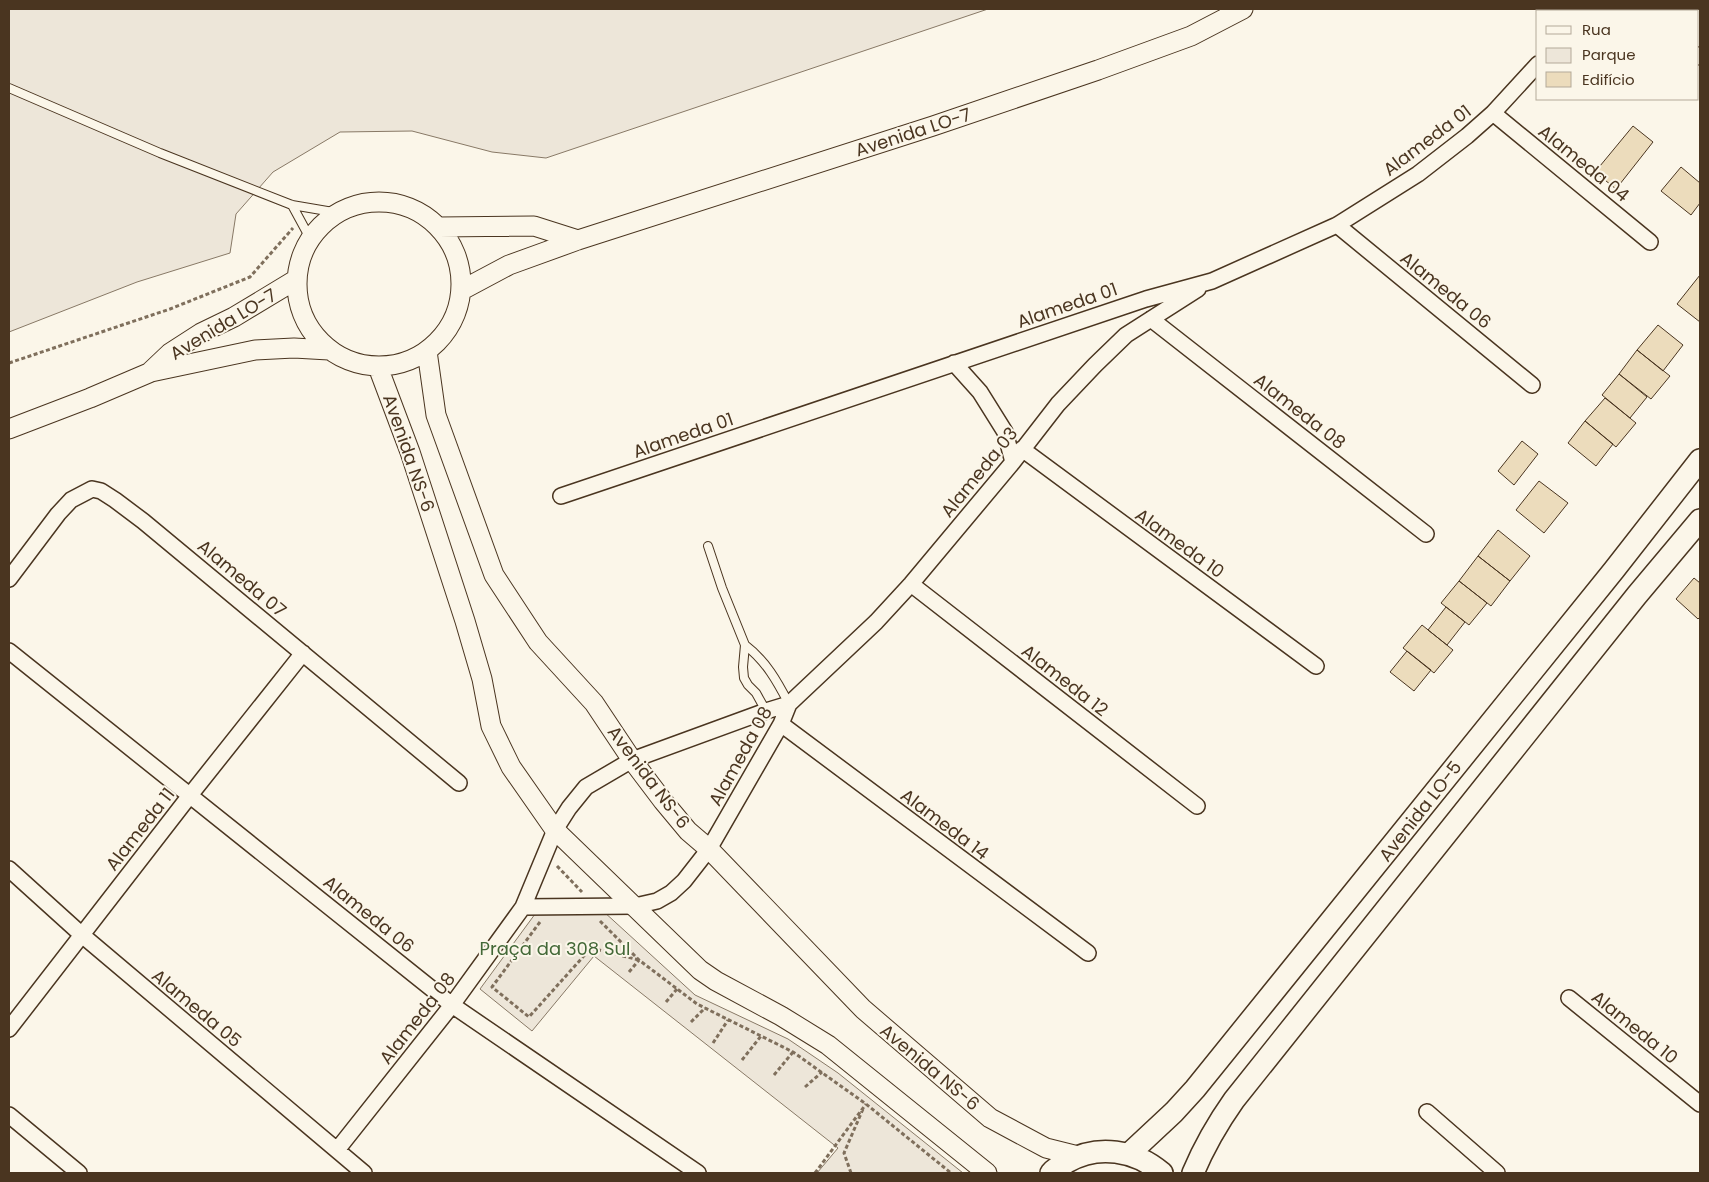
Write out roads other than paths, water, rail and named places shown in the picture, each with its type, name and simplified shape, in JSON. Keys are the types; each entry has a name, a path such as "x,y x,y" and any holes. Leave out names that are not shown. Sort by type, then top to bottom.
{"main road":[{"name":"Avenida LO-5","path":"1129,1154 1174,1112 1195,1089 1614,570 1700,460"},
{"name":"Avenida LO-5","path":"1193,1173 1212,1132 1234,1100 1631,602 1700,520"},
{"path":"1050,1173 1078,1156 1104,1151 1129,1154 1151,1164 1162,1173"}],"street":[{"name":"Avenida LO-7","path":"462,290 508,265 578,240 933,126 1098,70 1191,36 1244,9"},
{"name":"Alameda 01","path":"561,496 1146,299 1212,280 1337,225 1418,174 1493,114 1536,66"},
{"name":"Alameda 04","path":"1493,114 1650,242"},
{"path":"392,203 417,211 439,227 452,245 460,267 462,290 451,324 427,351 404,363 378,367 352,362 329,350 315,335 304,318 298,299 298,279 304,253 318,230 339,213 365,204 392,203"},
{"name":"Alameda 06","path":"1337,225 1532,385"},
{"path":"439,227 534,226 578,240"},
{"name":"Avenida LO-7","path":"151,372 170,353 298,279"},
{"name":"Alameda 03","path":"789,704 876,622 911,584 1013,462 1058,404 1094,365 1126,335 1212,280"},
{"name":"Alameda 08","path":"1151,319 1426,534"},
{"name":"Avenida LO-7","path":"9,429 151,372 255,350 294,348 329,350"},
{"name":"Avenida NS-6","path":"427,351 436,415 494,575 538,642 594,703 632,760 662,800 688,831 709,849 863,1009 990,1118 1020,1136 1046,1148 1078,1156"},
{"path":"954,363 980,392 1005,432 1013,462"},
{"name":"Avenida NS-6","path":"378,367 415,469 465,621 482,679 491,726 511,767 555,830 700,970 828,1045 987,1173"},
{"name":"Alameda 10","path":"1022,449 1316,666"},
{"name":"Alameda 07","path":"9,579 58,514 71,500 92,489 101,491 144,521 459,783"},
{"name":"Alameda 12","path":"911,584 1197,806"},
{"name":"Alameda 06","path":"9,650 452,1005 698,1173"},
{"name":"Alameda 11","path":"9,1029 303,653"},
{"name":"Alameda 08","path":"523,908 596,912 657,901 671,893 684,881 709,849 780,724 789,704"},
{"name":"Alameda 08","path":"337,1150 452,1005 523,908 555,830 569,808 586,787 632,760 789,704"},
{"name":"Alameda 14","path":"780,724 1088,953"},
{"name":"Alameda 05","path":"9,869 82,935 364,1173"},
{"name":"Alameda 10","path":"1569,998 1700,1104"},
{"path":"1427,1112 1498,1173"},
{"path":"9,1115 79,1173"}],"lane":[{"path":"9,88 160,153 292,205 339,213"},
{"path":"292,205 311,240"},
{"path":"708,546 722,588 745,645 744,678 756,693 766,711"},
{"path":"745,645 758,654 766,664 778,681 789,704"}],"park label":[{"name":"Praça da 308 Sul","path":"555,948"}]}
